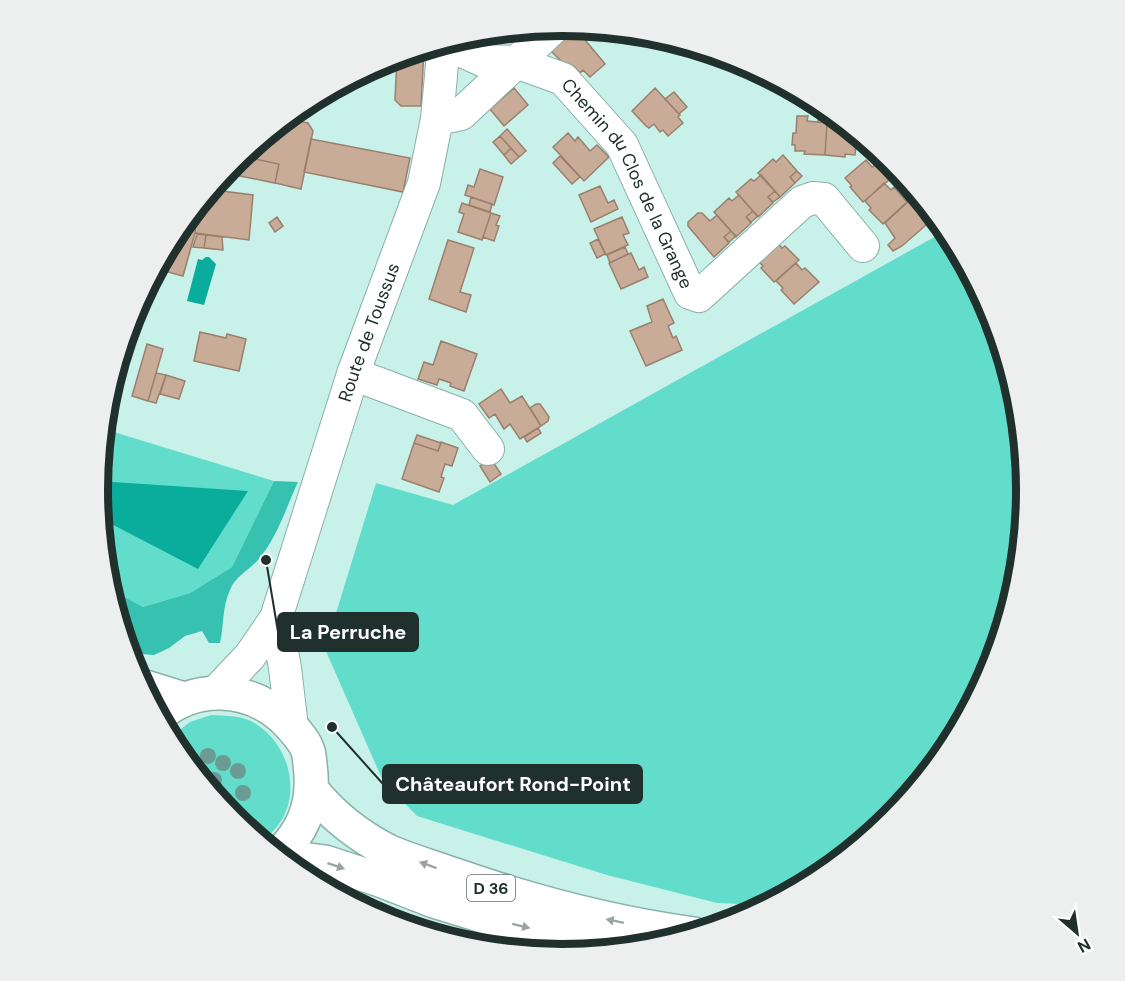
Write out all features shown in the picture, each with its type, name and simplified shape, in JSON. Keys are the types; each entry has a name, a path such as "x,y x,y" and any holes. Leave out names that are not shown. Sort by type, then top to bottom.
{"main road":[{"path":"158,698 171,707 200,694 216,692 245,695 271,707 292,727 308,751 312,790 309,809 302,826 284,849"},
{"name":"D 36","path":"312,790 346,825 390,851 507,893 614,921 675,931"},
{"name":"D 36","path":"296,858 325,862 434,901 502,922 594,944"}],"street":[{"path":"437,119 461,114 543,37"},
{"name":"Chemin du Clos de la Grange","path":"457,49 484,61 516,62 562,79 622,145 690,293 699,296 802,202 813,198 824,199 863,246"},
{"name":"Route de Toussus","path":"216,692 250,656 276,618 353,374 424,183 437,119 443,52"},
{"path":"353,374 462,415 488,449"},
{"name":"Route de Toussus","path":"276,618 292,727"}],"shaded area":[{"path":"938,235 970,289 993,344 1002,373 1013,431 1017,490 1016,520 1008,579 993,637 970,692 956,718 923,767 884,812 862,832 815,868 790,884 749,904 717,903 607,875 417,816 383,781 325,649 376,483 453,505"},
{"path":"206,257 216,264 204,305 187,301 198,259 202,260"},
{"path":"112,431 274,481 232,567 190,593 143,607 120,595 117,579 109,520 108,490"},
{"path":"274,481 298,482 271,542 258,560 232,585 224,609 220,643 209,643 202,631 185,636 169,648 154,655 139,654 120,595 143,607 190,593 232,567"},
{"path":"108,482 248,491 198,569 109,523"},
{"path":"211,715 240,717 256,724 270,735 287,766 290,783 289,799 284,815 274,830 267,835 221,790 185,743 178,732 190,722"}],"building":[{"path":"568,36 582,37 605,64 590,77 583,70 580,73 573,66 569,69 551,51"},
{"path":"424,58 421,106 401,106 395,100 396,68"},
{"path":"514,88 528,105 504,126 490,109"},
{"path":"655,88 680,115 678,117 683,123 668,136 663,130 660,132 654,124 649,128 646,126 632,111"},
{"path":"674,92 687,107 679,114 665,99"},
{"path":"819,115 827,122 827,123 818,122"},
{"path":"797,116 808,116 807,121 827,123 825,155 795,151 795,145 792,145 793,133 796,133"},
{"path":"298,121 308,123 313,131 301,189 275,183 279,164 253,158"},
{"path":"827,123 856,144 855,155 845,154 845,157 825,155"},
{"path":"507,129 526,151 519,157 500,136"},
{"path":"568,133 575,141 578,137 590,151 597,145 609,157 584,181 553,147"},
{"path":"500,136 511,148 504,155 493,142"},
{"path":"311,139 410,158 403,192 304,172"},
{"path":"511,148 519,157 511,164 504,155"},
{"path":"783,155 797,171 790,177 795,183 780,197 758,173 773,159 776,162"},
{"path":"560,156 580,177 572,184 553,163"},
{"path":"253,158 279,164 275,183 235,175"},
{"path":"866,160 872,167 875,165 889,180 863,202 845,178"},
{"path":"480,169 503,177 494,205 465,195 468,185 474,187"},
{"path":"797,171 802,176 795,183 790,177"},
{"path":"761,175 775,191 768,197 773,203 758,217 736,192 751,179 754,181"},
{"path":"884,183 891,190 894,187 907,202 883,224 869,210 871,208 865,201"},
{"path":"897,183 911,199 907,202 894,187"},
{"path":"600,186 608,203 614,200 618,209 591,222 579,195"},
{"path":"221,191 253,195 249,240 195,233 196,223"},
{"path":"775,191 780,197 773,202 768,197"},
{"path":"739,195 753,211 746,217 751,223 736,237 714,212 729,198 732,201"},
{"path":"471,197 492,204 490,212 469,205"},
{"path":"910,200 929,222 893,251 888,245 895,238 885,223"},
{"path":"462,203 491,213 482,240 458,232 464,214 459,212"},
{"path":"753,211 758,216 751,222 746,217"},
{"path":"491,213 500,216 494,241 483,237"},
{"path":"698,213 702,213 710,221 717,215 731,231 724,237 729,243 714,257 688,226 688,222"},
{"path":"277,217 283,226 275,232 269,223"},
{"path":"622,217 629,233 623,235 628,245 606,255 594,229"},
{"path":"196,223 183,276 168,272 172,259"},
{"path":"731,231 736,236 729,242 724,237"},
{"path":"197,234 206,235 204,248 193,247"},
{"path":"206,235 222,237 223,250 204,248"},
{"path":"598,239 605,254 597,258 590,243"},
{"path":"448,240 474,248 460,292 471,295 466,312 429,299"},
{"path":"776,241 782,248 785,246 799,260 774,282 756,259"},
{"path":"625,247 628,254 610,263 607,255"},
{"path":"631,253 639,270 644,267 648,277 621,289 609,263"},
{"path":"796,263 802,270 805,268 819,282 794,304 776,281"},
{"path":"663,299 674,323 668,326 673,338 676,336 682,350 646,366 630,331 652,322 647,306"},
{"path":"200,332 226,338 227,334 246,339 239,371 194,361"},
{"path":"441,341 477,354 464,391 439,379 437,385 418,379 424,362 433,365"},
{"path":"147,344 163,349 148,401 132,396"},
{"path":"156,373 166,375 156,403 148,401"},
{"path":"166,375 185,381 179,399 160,394"},
{"path":"501,389 510,403 522,396 541,426 520,439 510,424 504,429 495,414 489,418 479,404"},
{"path":"540,404 549,417 548,421 541,426 530,408"},
{"path":"538,428 541,433 527,442 524,437"},
{"path":"417,435 441,443 438,451 414,443"},
{"path":"441,442 458,448 452,466 445,464 441,477 444,478 439,492 402,479 414,443 438,451"},
{"path":"491,459 501,474 490,482 480,466"}],"place":[{"name":"La Perruche","path":"266,560"},
{"name":"Châteaufort Rond-Point","path":"332,727"}]}
